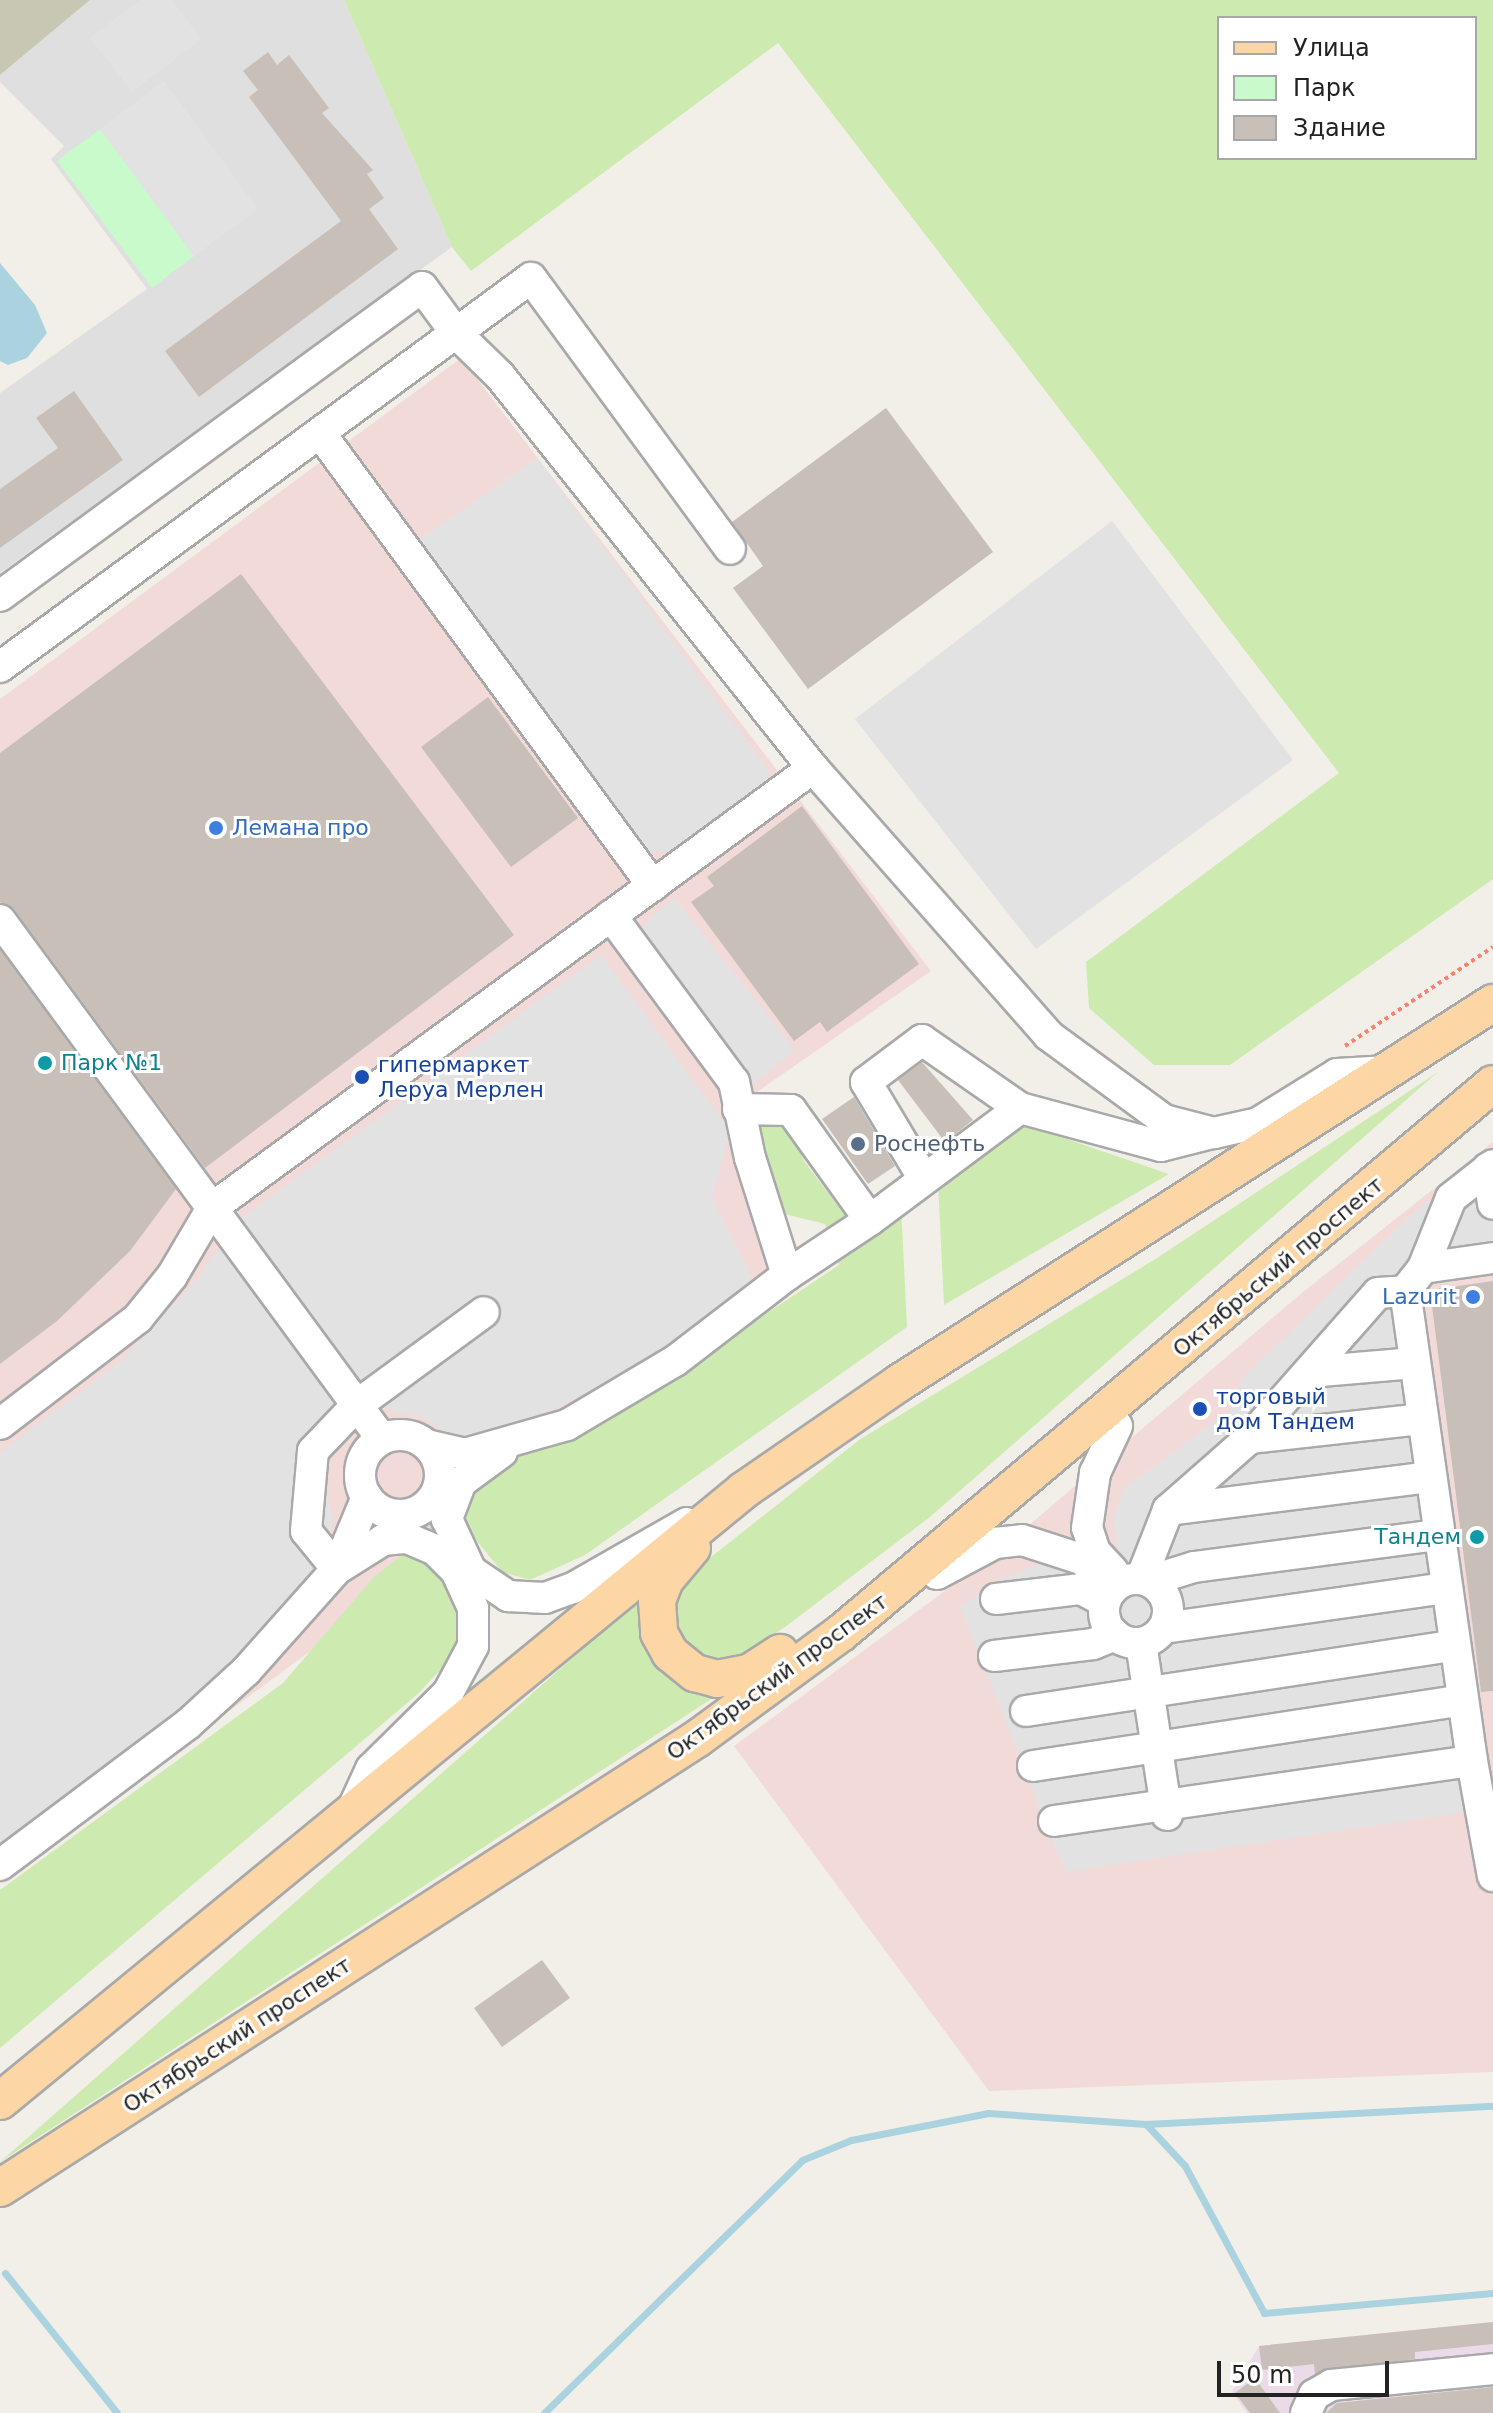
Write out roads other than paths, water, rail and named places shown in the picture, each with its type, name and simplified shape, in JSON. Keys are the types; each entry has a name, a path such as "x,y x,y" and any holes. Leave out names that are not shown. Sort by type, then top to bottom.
{"main road":[{"path":"0,2101 354,1806 744,1490 899,1383 1493,1003"},
{"name":"Октябрьский проспект","path":"0,2188 698,1738 912,1582 1175,1353 1493,1084"},
{"path":"744,1490 671,1571 657,1601 664,1644 695,1673 717,1679 749,1673 858,1601 912,1582 1142,1406 1175,1353"}],"lane":[{"path":"0,667 531,278 730,549"},
{"path":"0,596 422,287 456,333 500,376 813,768 1048,1035 1164,1120 1214,1133"},
{"path":"320,433 653,886"},
{"path":"0,1424 138,1318 212,1208 813,768"},
{"path":"611,916 734,1082 738,1109 787,1275"},
{"path":"0,920 382,1439"},
{"path":"924,1179 866,1082 922,1040 1020,1108 1161,1146 1258,1123 1337,1074 1390,1071"},
{"path":"354,1806 371,1769 448,1693 473,1646 474,1618 464,1585 404,1515 378,1509 367,1497 361,1465 382,1439 403,1435 427,1445 465,1454 567,1425 675,1361 787,1275 870,1220 1020,1108"},
{"path":"738,1109 791,1110 870,1220"},
{"path":"1491,1167 1493,1204"},
{"path":"1491,1167 1451,1198 1414,1280 1415,1363 1430,1477 1472,1761 1493,1876"},
{"path":"1140,1635 1105,1620 1168,1510 1250,1438 1378,1293 1493,1258"},
{"path":"337,1569 306,1531 313,1451 357,1405 484,1312"},
{"path":"1309,1372 1415,1363"},
{"path":"1250,1438 1423,1419"},
{"path":"1117,1426 1095,1473 1087,1528 1095,1552 1125,1587"},
{"path":"0,1865 188,1724 246,1671 337,1569 374,1544 404,1515 423,1508 448,1487 528,1437"},
{"path":"427,1445 448,1487 449,1533 471,1571 508,1596 533,1598 573,1588 744,1490"},
{"path":"1168,1510 1430,1477"},
{"path":"337,1569 367,1497"},
{"path":"996,1599 1125,1587 1194,1567 1438,1535"},
{"path":"374,1544 400,1537 435,1550"},
{"path":"912,1582 995,1543 1022,1540 1084,1560 1125,1587 1167,1601 1140,1635 1167,1811"},
{"path":"994,1656 1093,1644 1446,1588"},
{"path":"1026,1711 1455,1645"},
{"path":"1033,1766 1463,1700"},
{"path":"1054,1821 1167,1811 1472,1761"},
{"path":"1306,2413 1314,2395 1331,2385 1493,2369"}],"water":[{"path":"0,263 35,305 47,333 27,358 8,365 0,361"}],"waterway":[{"path":"544,2413 802,2160 851,2140 988,2113 1146,2124 1493,2106"},
{"path":"1146,2124 1185,2166 1264,2313 1493,2293"},
{"path":"5,2273 117,2413"}],"place":[{"name":"Лемана про","path":"216,828"},
{"name":"Парк №1","path":"45,1063"},
{"name":"гипермаркет Леруа Мерлен","path":"362,1077"},
{"name":"Роснефть","path":"858,1144"},
{"name":"Lazurit","path":"1473,1297"},
{"name":"торговый дом Тандем","path":"1200,1409"},
{"name":"Тандем","path":"1477,1537"}]}
